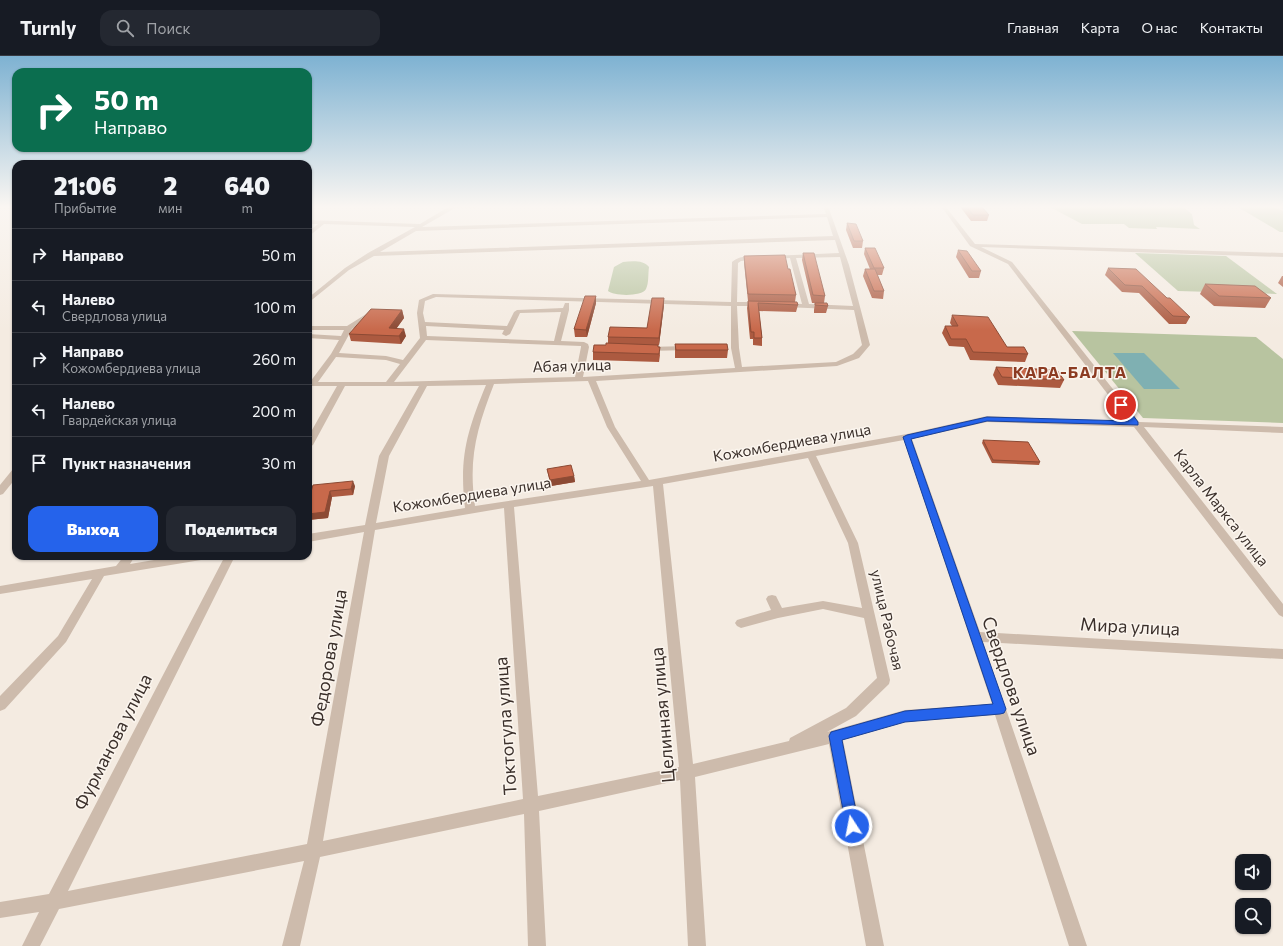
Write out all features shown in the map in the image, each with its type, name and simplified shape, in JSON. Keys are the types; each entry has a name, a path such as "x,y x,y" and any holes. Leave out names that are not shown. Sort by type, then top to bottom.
{"street":[{"path":"312,298 347,269 381,248"},
{"path":"370,254 559,248"},
{"path":"775,304 857,308 840,248"},
{"name":"Карла Маркса улица","path":"977,248 1010,263 1283,612"},
{"path":"1060,248 1283,254"},
{"path":"739,370 732,348 736,260 792,256 843,255"},
{"path":"792,256 806,306"},
{"path":"389,383 424,338 421,324 422,300 430,295 767,304"},
{"path":"557,343 568,298"},
{"name":"Абая улица","path":"312,384 424,384 591,380 837,364 856,356 866,345 857,308"},
{"path":"312,382 334,355 349,328 376,310"},
{"path":"502,341 517,312 519,311 566,310"},
{"path":"421,324 509,328"},
{"path":"312,328 349,328"},
{"path":"312,336 344,338"},
{"path":"424,338 584,344 589,347 578,380"},
{"path":"636,348 699,348"},
{"path":"334,355 386,358 405,363"},
{"name":"Целинная улица","path":"591,380 611,427 652,483 687,772 698,946"},
{"path":"470,510 467,478 470,445 480,410 491,382"},
{"path":"312,438 342,383"},
{"name":"Федорова улица","path":"291,946 314,852 370,527 384,456 424,384"},
{"name":"Кожомбердиева улица","path":"312,537 470,510 652,483 907,437 987,419 1135,423 1283,430"},
{"name":"Свердлова улица","path":"907,437 1000,709 1078,946"},
{"name":"улица Рабочая","path":"784,748 852,712 884,680 853,543 811,455"},
{"path":"0,492 12,476"},
{"name":"Токтогула улица","path":"509,504 531,805 537,946"},
{"path":"119,570 127,560"},
{"path":"0,590 178,560"},
{"name":"Фурманова улица","path":"31,946 228,560"},
{"path":"0,706 62,639 100,574"},
{"path":"772,599 778,613"},
{"path":"741,623 778,613 824,605 869,614"},
{"name":"Мира улица","path":"975,637 1283,654"},
{"path":"0,910 53,902 314,852 687,772 836,736 905,716 1000,709"},
{"path":"836,736 875,946"}],"green space":[{"path":"1135,253 1226,256 1277,294 1178,291"},
{"path":"623,262 641,262 649,267 648,284 643,292 627,295 615,294 608,291 614,267"},
{"path":"1072,331 1256,337 1283,359 1283,423 1143,418"}],"water":[{"path":"1113,353 1144,353 1180,389 1144,389"}],"building":[{"path":"865,248 875,248 884,268 874,268"},
{"path":"958,250 967,251 981,271 972,271"},
{"path":"803,253 814,253 825,296 813,295"},
{"path":"785,255 796,295 748,294 744,256"},
{"path":"1108,268 1136,269 1190,317 1173,316 1142,286 1125,285"},
{"path":"865,269 875,269 884,291 874,291"},
{"path":"1205,284 1255,286 1271,298 1219,296"},
{"path":"585,296 596,296 586,330 574,329"},
{"path":"652,298 664,298 659,338 608,337 610,327 647,328"},
{"path":"748,301 797,302 798,305 758,303 762,338 754,338 754,332 751,332"},
{"path":"815,303 827,303 828,306 815,305"},
{"path":"371,309 402,310 389,328 404,329 399,336 349,334"},
{"path":"952,315 988,317 1007,347 1024,347 1028,354 973,352 966,339 951,339 945,326 958,326"},
{"path":"606,343 658,345 658,347 660,347 659,354 593,352 594,345 606,345"},
{"path":"675,344 727,344 728,350 676,350"},
{"path":"996,367 1057,370 1064,380 1002,377"},
{"path":"983,440 1028,442 1040,462 993,460"},
{"path":"571,465 574,476 550,480 547,469"},
{"path":"353,481 351,489 330,491 325,512 312,514 313,485"}],"district":[{"name":"КАРА-БАЛТА","path":"1070,372"}],"route":[{"path":"852,826 836,736 905,716 1000,709 907,437 987,419 1135,423 1121,405"}]}
